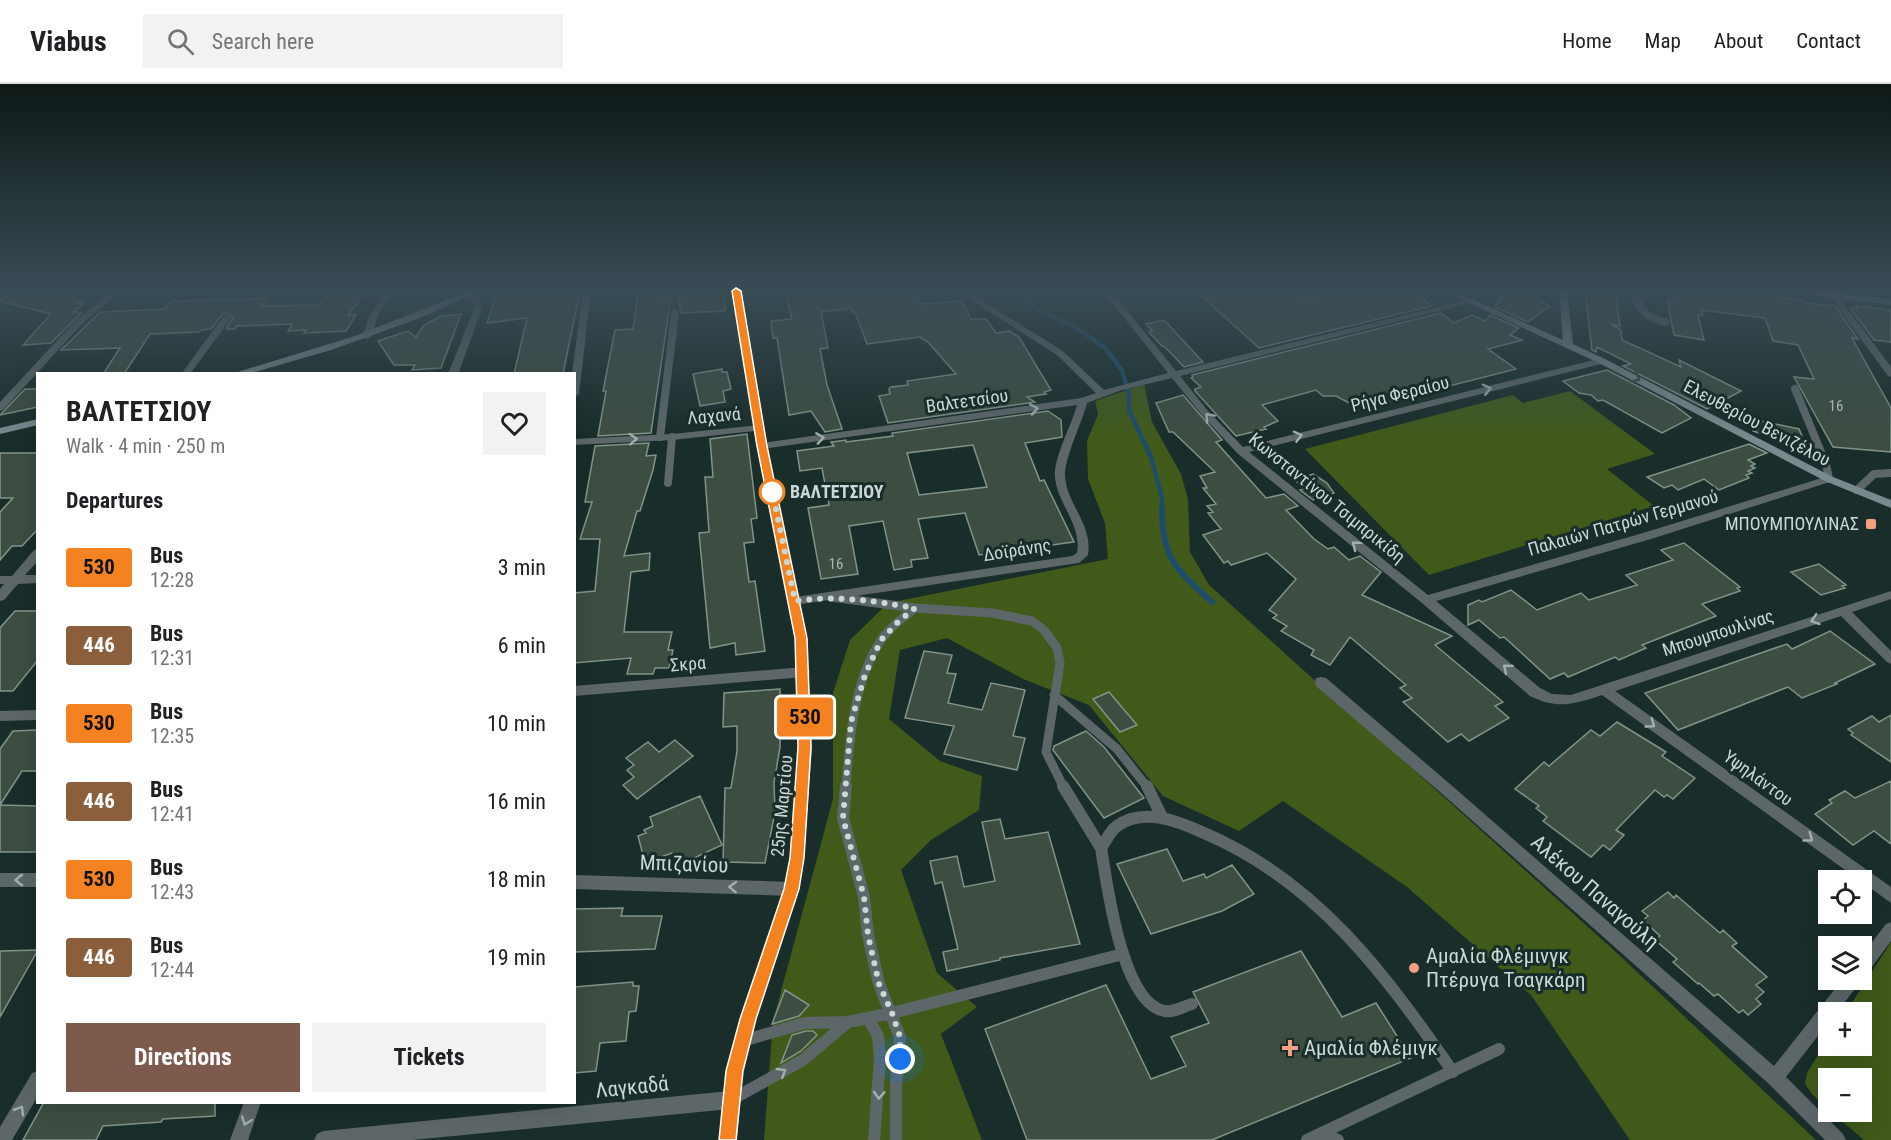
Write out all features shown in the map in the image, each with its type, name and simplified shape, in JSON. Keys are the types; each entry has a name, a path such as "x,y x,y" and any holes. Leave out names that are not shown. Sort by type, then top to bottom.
{"street":[{"path":"0,408 62,340"},
{"path":"186,372 210,340"},
{"path":"243,372 356,340"},
{"path":"454,372 466,340"},
{"path":"576,378 581,340"},
{"name":"25ης Μαρτίου","path":"728,1140 730,1100 742,1041 792,889 797,858 805,747 804,672 795,601 762,446 745,340"},
{"path":"1040,340 1060,353 1103,394"},
{"name":"Κωνσταντίνου Τσιμπρικίδη","path":"1146,340 1204,413 1241,450 1535,692 1555,700"},
{"name":"Βαλτετσίου","path":"762,446 1083,401 1119,388 1315,340"},
{"name":"Ελευθερίου Βενιζέλου","path":"1557,340 1602,361 1829,479 1891,504"},
{"path":"1568,340 1568,345"},
{"path":"1866,340 1891,374"},
{"name":"Ρήγα Φεραίου","path":"1241,450 1602,361"},
{"name":"Δοϊράνης","path":"795,601 1075,560 1082,555 1086,545 1063,487 1060,466 1068,450 1083,401"},
{"path":"0,431 36,422"},
{"name":"Λαχανά","path":"576,442 666,437 760,428"},
{"name":"Παλαιών Πατρών Γερμανού","path":"1426,600 1647,536 1829,479"},
{"path":"0,597 36,555"},
{"path":"0,580 36,579"},
{"name":"Μπουμπουλίνας","path":"1555,700 1571,700 1604,690 1891,595"},
{"path":"1843,611 1891,659"},
{"name":"Σκρα","path":"576,691 804,672"},
{"name":"Αλέκου Παναγούλη","path":"1321,682 1775,1078 1837,1140"},
{"name":"Υψηλάντου","path":"1604,690 1891,896"},
{"path":"1,717 36,715"},
{"path":"0,880 36,880"},
{"name":"Μπιζανίου","path":"576,882 792,889"},
{"path":"1872,954 1891,929"},
{"path":"1775,1078 1844,990"},
{"path":"2,1140 36,1082"},
{"name":"Λαγκαδά","path":"323,1140 730,1100"},
{"path":"239,1140 252,1104"}],"lane":[{"name":"Λαχανά","path":"668,483 666,437 673,340"},
{"path":"1795,388 1826,464 1829,479"},
{"path":"1857,490 1874,474 1891,473"},
{"path":"825,597 915,608 992,613 1032,621 1044,630 1057,648 1060,663 1046,752 1070,799 1101,848 1123,954 1137,986 1150,1004 1167,1012 1192,1004"},
{"path":"896,1140 896,1084 900,1037 879,984 868,935 864,897 843,818 851,722 865,675 881,640 915,608"},
{"path":"1054,695 1097,730 1136,770 1157,799 1162,817"},
{"path":"1101,848 1116,826 1141,816 1162,817 1205,832 1257,858 1294,884 1363,952 1400,995 1453,1072"},
{"path":"742,1041 805,1023 848,1022 892,1013 1123,954"},
{"path":"868,1018 878,1036 880,1057 874,1140"},
{"path":"730,1100 803,1060 848,1022"},
{"path":"1307,1140 1499,1049"},
{"path":"1323,1134 1338,1140"}],"green space":[{"path":"1144,384 1152,422 1181,474 1188,500 1190,552 1209,585 1618,954 1816,1140 1630,1140 1531,995 1407,887 1283,801 1239,831 1163,796 1089,705 1023,679 947,638 900,650 889,719 940,761 982,776 979,810 931,840 901,870 937,973 977,1007 941,1034 982,1140 764,1140 773,1021 833,799 833,693 850,640 888,603 1108,559 1105,523 1088,479 1087,441 1098,414 1095,401"},
{"path":"1570,391 1655,454 1607,469 1654,506 1429,575 1305,449 1513,395 1523,403"},
{"path":"1891,942 1891,1140 1864,1140 1843,1122 1872,1122 1872,1068 1818,1068 1818,1100 1805,1084 1807,1073 1818,1055 1872,1056 1872,1002 1852,1002 1860,990 1872,990 1872,972"}],"building":[{"path":"27,340 54,340 51,343 23,345"},
{"path":"71,340 146,340 125,372 104,372 120,348 61,350"},
{"path":"451,340 441,368 412,370 415,365 394,365 378,341"},
{"path":"522,340 570,340 563,372 514,372"},
{"path":"613,340 665,340 651,433 598,436 606,391 603,391"},
{"path":"777,340 826,340 828,348 820,349 827,385 842,429 825,432 811,411 789,415"},
{"path":"866,340 895,340 867,344"},
{"path":"925,340 1021,340 1051,390 1044,392 1046,394 1027,397 1035,402 888,423 879,396 890,394 891,387 908,385 907,381 956,374"},
{"path":"1157,340 1183,340 1203,362 1184,367"},
{"path":"1250,340 1291,340 1259,348"},
{"path":"1331,340 1521,340 1488,349 1516,369 1367,407 1360,400 1349,403 1336,396 1323,396 1316,390 1262,405 1278,421 1264,427 1266,429 1236,436 1195,391 1201,387 1191,378 1192,375"},
{"path":"1591,340 1623,340 1681,367 1679,360 1741,391 1707,409 1623,366 1631,364 1597,347 1596,352 1592,350"},
{"path":"1853,340 1891,408 1891,452 1833,447 1794,377 1814,379 1798,345 1773,341"},
{"path":"722,369 722,372 727,372 731,389 723,391 725,402 700,406 693,374"},
{"path":"1607,370 1674,405 1691,418 1662,433 1603,400 1598,401 1591,395 1579,393 1563,381"},
{"path":"25,389 36,389 36,407 0,415"},
{"path":"1183,395 1222,440 1216,442 1266,498 1284,494 1298,506 1286,510 1314,539 1328,549 1334,547 1349,560 1360,556 1381,572 1362,595 1452,636 1435,645 1503,702 1495,706 1509,718 1469,741 1461,734 1448,742 1403,702 1412,698 1400,688 1406,685 1350,637 1330,665 1311,655 1314,650 1281,631 1287,626 1273,618 1277,615 1269,610 1296,579 1267,553 1231,565 1228,561 1224,563 1203,535 1221,529 1208,513 1213,512 1207,506 1216,504 1203,488 1207,488 1200,476 1215,472 1173,432 1169,432 1156,403"},
{"path":"1048,411 1061,420 1062,437 1025,443 1040,481 1044,480 1074,542 979,555 965,513 918,519 928,558 911,560 912,567 894,570 883,521 849,526 858,574 821,579 808,508 829,505 822,468 800,471 797,451 834,446 831,442 893,436 892,433","holes":["973,445 987,487 919,495 907,453"]},
{"path":"1756,420 1799,429 1808,450 1753,431"},
{"path":"747,434 757,518 751,519 754,542 744,543 749,582 755,581 765,651 736,655 735,643 710,648 699,533 709,532 705,477 713,477 710,439"},
{"path":"649,443 646,456 656,455 624,556 650,553 649,570 631,572 624,632 672,632 668,650 673,650 669,668 655,668 653,674 627,674 631,658 576,663 576,593 595,591 600,539 580,539 592,502 585,502 595,446"},
{"path":"1749,444 1767,453 1748,460 1755,464 1751,466 1755,468 1748,471 1752,473 1746,475 1749,478 1719,490 1704,479 1678,490 1672,485 1664,488 1647,477"},
{"path":"0,453 36,453 36,531 22,546 12,546 0,560 0,512 13,498 0,498"},
{"path":"1313,474 1327,483 1334,493 1313,500 1300,490 1304,489 1295,480"},
{"path":"1684,543 1740,587 1737,588 1740,591 1702,604 1716,616 1642,645 1646,648 1619,660 1615,657 1568,677 1564,673 1550,679 1504,637 1500,638 1479,620 1468,625 1468,605 1511,590 1537,610 1581,593 1589,600 1637,585 1626,575 1673,560 1661,550"},
{"path":"1819,564 1846,585 1842,586 1845,588 1821,595 1791,572"},
{"path":"15,611 36,611 36,662 13,691 0,691 0,628"},
{"path":"1830,631 1875,664 1835,683 1837,684 1802,698 1788,687 1678,730 1645,693 1787,644 1792,649"},
{"path":"924,651 952,655 947,673 956,674 948,703 982,710 991,683 1025,690 1013,736 1025,738 1017,770 944,754 954,726 905,718"},
{"path":"780,689 780,747 774,783 775,812 765,863 723,862 725,788 731,788 737,751 737,726 723,727 724,693"},
{"path":"1109,692 1137,725 1120,732 1093,699"},
{"path":"1891,715 1891,762 1851,735 1853,733 1848,729 1872,716 1879,722"},
{"path":"1617,722 1666,752 1662,756 1695,778 1673,799 1667,795 1664,797 1655,790 1616,830 1624,835 1610,850 1603,845 1591,857 1543,821 1547,817 1536,808 1539,806 1515,789 1544,762 1549,766 1591,730 1600,736"},
{"path":"36,730 36,771 22,771 0,805 0,749 13,731"},
{"path":"1086,731 1104,747 1144,798 1104,818 1053,750 1054,746"},
{"path":"675,740 693,756 637,799 623,785 634,777 627,770 634,765 626,758 648,742 659,752"},
{"path":"1891,781 1891,844 1874,831 1853,845 1815,814 1832,803 1829,800 1845,791 1855,798"},
{"path":"700,796 722,845 677,866 672,853 645,863 638,836 646,833 644,830 653,826 650,817"},
{"path":"0,805 36,806 36,852 0,852"},
{"path":"1000,819 1005,839 1048,832 1080,944 1000,958 1000,960 947,971 943,952 958,949 942,882 935,884 930,861 957,856 964,887 995,881 982,822"},
{"path":"1167,849 1183,881 1204,874 1206,878 1232,865 1254,894 1222,911 1151,934 1117,864"},
{"path":"1668,892 1674,898 1676,895 1720,933 1723,930 1737,943 1732,946 1767,977 1756,985 1764,992 1756,999 1761,1004 1748,1015 1743,1010 1739,1013 1718,994 1714,996 1698,984 1673,962 1677,959 1655,940 1660,936 1643,920 1648,916 1642,911"},
{"path":"623,908 621,916 662,916 655,949 576,952 576,909"},
{"path":"36,950 0,1017 0,951"},
{"name":"Αμαλία Φλέμιγκ","path":"1301,951 1342,1017 1376,1003 1411,1058 1212,1140 1027,1140 985,1029 1106,985 1151,1079 1186,1066 1171,1037 1209,1023 1193,992"},
{"path":"633,982 633,986 639,986 636,1011 629,1012 626,1041 600,1043 596,1071 576,1073 576,987"},
{"path":"785,990 809,1005 799,1016 772,1024"},
{"path":"813,1031 817,1035 801,1051 781,1063 792,1035"},
{"path":"43,1104 215,1104 215,1116 103,1126 96,1140 23,1140"}],"waterway":[{"path":"1094,340 1105,348 1122,370 1129,396 1129,410 1151,457 1162,497 1162,509"},
{"path":"1162,509 1165,541 1174,563 1189,581 1212,602"}],"bus line":[{"name":"530","path":"728,1140 730,1100 748,1019 792,889 797,858 805,747 801,638 762,446 745,340"}],"place":[{"name":"ΒΑΛΤΕΤΣΙΟΥ","path":"772,492"},
{"name":"ΜΠΟΥΜΠΟΥΛΙΝΑΣ","path":"1871,524"},
{"name":"Αμαλία Φλέμινγκ Πτέρυγα Τσαγκάρη","path":"1414,968"},
{"name":"Αμαλία Φλέμιγκ","path":"1290,1048"}],"route":[{"path":"772,492 772,490 795,601 825,597 915,608 881,640 865,675 851,722 843,818 864,897 868,935 879,984 900,1037 900,1059"}]}
